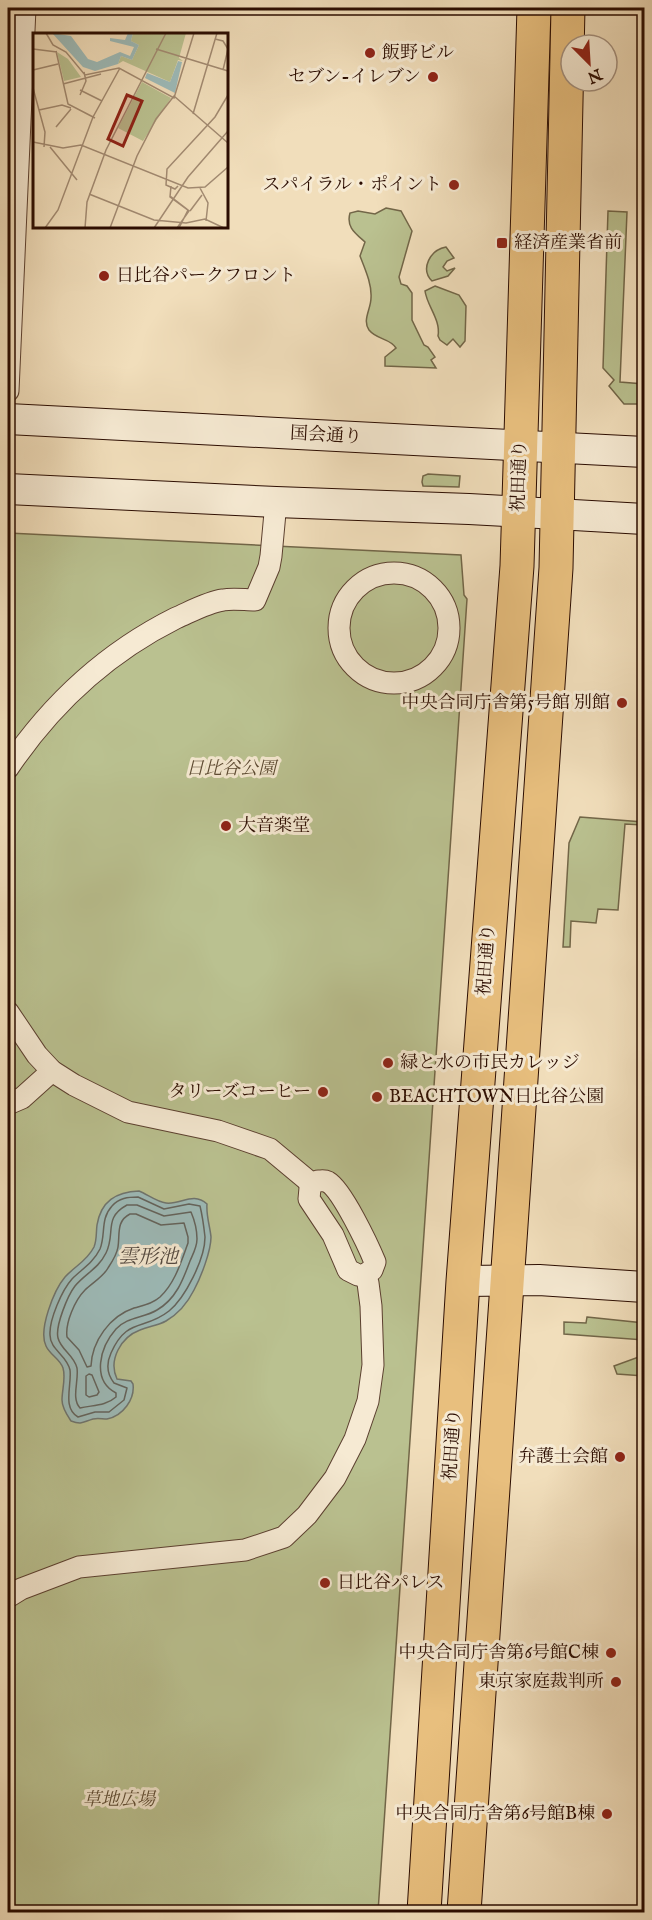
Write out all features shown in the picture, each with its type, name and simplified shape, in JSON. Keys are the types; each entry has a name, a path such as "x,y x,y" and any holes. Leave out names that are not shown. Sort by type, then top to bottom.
{"main road":[{"name":"祝田通り","path":"424,1912 463,1281 516,578 534,8"},
{"name":"祝田通り","path":"465,1912 554,592 558,514 568,8"}],"street":[{"path":"8,391 25,8"},
{"name":"国会通り","path":"8,419 645,452"},
{"path":"8,489 645,519"},
{"path":"8,768 53,709 90,674 131,644 184,615 222,600 255,600 272,556 276,502"},
{"path":"405,573 424,582 439,596 448,614 449,634 444,652 432,668 416,679 389,683 370,678 353,665 342,648 339,637 339,617 348,597 363,582 383,574 405,573"},
{"path":"8,1012 37,1055 52,1071 74,1085 128,1112 218,1131 270,1149 312,1184 318,1181 330,1183 357,1223 375,1262 372,1270 364,1275 368,1283 371,1306 373,1365 368,1401 355,1439 335,1478 307,1515 284,1537 245,1550 79,1567 21,1589 8,1597"},
{"path":"8,1104 22,1098 52,1071"},
{"path":"463,1281 539,1280 645,1287"}],"green space":[{"path":"386,208 401,211 412,231 399,277 401,284 407,286 412,293 412,320 424,345 435,357 431,360 436,368 385,366 385,357 396,348 390,342 372,333 367,326 371,293 360,256 365,242 352,229 349,218 350,213 358,211 375,214"},
{"path":"608,211 627,212 620,382 644,384 644,404 624,404 609,386 614,380 603,368"},
{"path":"446,247 454,258 447,261 443,267 447,271 455,268 448,276 432,281 427,271 428,261 435,252"},
{"path":"435,286 459,295 466,306 465,341 460,347 453,339 447,345 438,336 438,324 425,291"},
{"path":"428,474 460,476 459,487 423,486 423,476"},
{"name":"日比谷公園","path":"8,533 461,555 464,595 467,599 378,1912 8,1912"},
{"path":"580,817 643,822 643,825 625,824 618,910 598,909 596,923 571,921 570,947 563,947 569,843"},
{"path":"587,1317 644,1323 644,1340 564,1334 564,1322 586,1323"},
{"path":"644,1355 644,1376 617,1374 614,1366"}],"water":[{"name":"雲形池","path":"139,1191 166,1203 192,1198 202,1200 207,1204 211,1243 202,1271 186,1303 163,1323 133,1333 118,1350 114,1364 117,1379 131,1381 133,1384 132,1395 127,1406 123,1411 107,1419 93,1419 80,1423 71,1421 62,1403 63,1368 46,1346 44,1339 48,1310 65,1277 84,1260 94,1247 99,1217 106,1204 123,1193"}],"place":[{"name":"飯野ビル","path":"370,53"},
{"name":"セブン-イレブン","path":"433,77"},
{"name":"スパイラル・ポイント","path":"454,185"},
{"name":"経済産業省前","path":"502,243"},
{"name":"日比谷パークフロント","path":"104,276"},
{"name":"中央合同庁舎第5号館 別館","path":"622,703"},
{"name":"大音楽堂","path":"226,826"},
{"name":"緑と水の市民カレッジ","path":"388,1063"},
{"name":"タリーズコーヒー","path":"323,1092"},
{"name":"BEACHTOWN日比谷公園","path":"377,1097"},
{"name":"弁護士会館","path":"620,1457"},
{"name":"日比谷パレス","path":"325,1583"},
{"name":"中央合同庁舎第6号館C棟","path":"611,1653"},
{"name":"東京家庭裁判所","path":"616,1682"},
{"name":"中央合同庁舎第6号館B棟","path":"607,1814"}],"park label":[{"name":"草地広場","path":"119,1800"}]}
